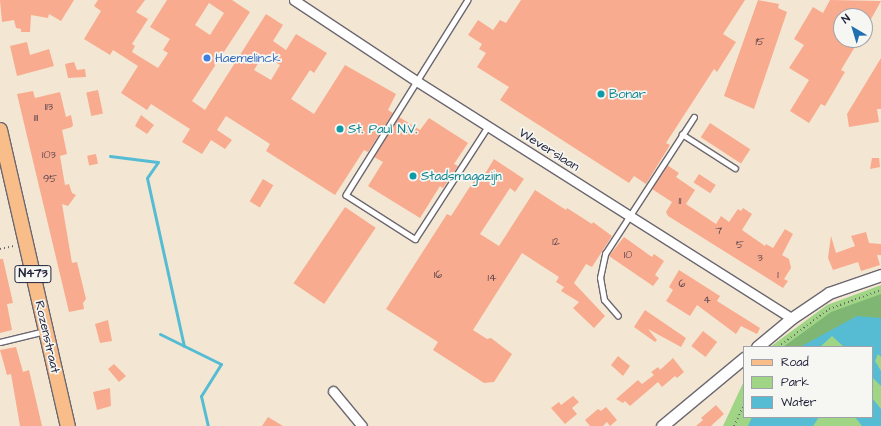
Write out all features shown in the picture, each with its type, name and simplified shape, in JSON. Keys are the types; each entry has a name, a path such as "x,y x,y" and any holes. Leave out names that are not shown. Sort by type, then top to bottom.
{"main road":[{"name":"Rozenstraat","path":"0,130 68,426"}],"street":[{"name":"Weverslaan","path":"294,0 418,82 792,318"},
{"path":"758,346 792,318 829,293 881,275"},
{"path":"662,426 743,359"},
{"path":"332,391 362,426"}],"lane":[{"path":"468,0 346,195 415,239 488,126"},
{"path":"618,316 604,300 600,278 605,254 694,116"},
{"path":"682,134 735,168"},
{"path":"0,342 46,331"}],"path":[{"path":"0,249 26,243"},
{"path":"779,346 829,309 881,290"},
{"path":"734,426 743,406"}],"green space":[{"path":"881,285 881,426 723,426 743,383 743,418 873,418 873,346 771,346 827,305"},
{"path":"881,294 881,318 873,318 803,346 784,346 831,312"}],"water":[{"path":"857,316 881,318 881,357 878,354 875,361 881,371 881,386 873,378 873,346 843,346 832,336 821,346 802,346"},
{"path":"873,399 881,409 881,426 862,426 856,418 873,418"},
{"path":"752,418 818,418 813,426 748,426"}],"building":[{"path":"0,0 74,0 61,21 49,14 48,18 31,15 30,32 21,32 21,29 16,28 14,20 2,22"},
{"path":"98,0 145,0 136,12 148,19 132,44 135,46 132,52 158,68 168,53 163,50 170,39 150,27 167,0 232,0 250,12 192,101 205,110 266,14 283,25 273,41 286,50 296,34 327,53 314,73 310,70 291,99 314,114 345,65 396,94 388,110 393,113 368,152 364,150 335,195 266,151 270,144 226,116 217,130 232,140 225,149 211,140 202,154 182,142 190,129 151,104 147,110 121,93 138,66 113,50 110,55 84,39 101,11 94,6","holes":["209,3 224,13 210,35 195,25","264,54 280,65 271,80 254,70"]},
{"name":"Bonar","path":"521,0 745,0 723,34 736,42 717,72 714,69 666,143 670,145 646,184 634,176 629,183 500,100 509,87 477,67 486,53 479,49 482,44 468,35 478,20 493,30 500,20 506,23"},
{"path":"758,0 779,4 778,8 787,12 754,109 724,96"},
{"path":"830,0 881,1 873,16 873,8 833,8 833,48 854,48 841,70 845,72 825,106 821,104 809,123 790,111 809,80 789,68 804,45 794,39 813,7 823,13"},
{"path":"27,42 30,55 49,49 54,66 17,76 10,46"},
{"path":"881,58 881,109 877,109 879,122 849,127 847,114"},
{"path":"74,62 77,70 85,69 86,77 68,78 65,64"},
{"path":"98,90 103,113 91,116 86,92"},
{"path":"33,91 35,98 60,92 66,117 71,115 73,125 72,127 62,130 67,154 60,156 65,185 69,184 72,193 76,195 68,206 62,204 72,263 77,262 86,299 83,303 84,309 69,312 17,94"},
{"path":"141,115 154,125 147,134 135,126"},
{"name":"Stadsmagazijn","path":"399,117 420,130 429,118 468,143 454,164 458,166 443,188 440,186 420,218 368,186 383,162 374,157"},
{"path":"710,123 750,149 741,163 701,137"},
{"path":"96,154 98,164 89,166 87,156"},
{"path":"872,158 879,158 880,167 870,169"},
{"path":"494,159 524,179 515,192 510,188 480,234 499,246 535,190 566,210 567,208 592,224 593,222 612,236 592,267 586,264 574,283 605,316 594,328 573,308 579,302 561,291 564,287 556,282 559,277 522,253 473,330 487,339 491,338 512,354 494,382 484,383 433,350 438,342 386,309 447,214 451,216 475,179 480,182"},
{"path":"667,165 679,173 676,177 695,190 686,204 716,224 721,216 729,222 738,209 741,211 743,208 752,214 742,230 765,246 766,244 773,248 785,229 793,234 782,255 789,259 791,268 784,279 788,281 783,288 668,216 666,212 672,202 652,189"},
{"path":"699,174 716,185 710,193 694,182"},
{"path":"263,179 273,185 260,207 250,201"},
{"path":"345,207 376,228 324,304 294,283"},
{"path":"866,232 869,243 881,244 881,255 877,255 880,265 861,271 858,262 833,270 828,258 831,236 836,253 855,246 851,236"},
{"path":"624,237 652,257 654,254 664,261 655,275 659,278 653,286 609,256"},
{"path":"0,259 3,259 13,303 7,304 12,330 0,333"},
{"path":"679,270 720,296 717,301 760,328 757,334 741,326 736,334 697,305 690,316 666,301 673,290 669,287"},
{"path":"645,310 686,338 681,347 648,329 657,340 655,342 634,327"},
{"path":"108,320 112,341 100,343 95,324"},
{"path":"703,331 717,342 705,357 691,346"},
{"path":"16,347 23,372 29,370 42,426 20,426 11,374 7,375 0,350"},
{"path":"618,356 630,366 623,376 611,365"},
{"path":"673,358 684,372 677,378 675,376 662,387 658,382 630,406 625,401 623,403 616,399 638,380 642,384 654,375 651,372 658,367 660,370"},
{"path":"114,364 126,376 119,382 108,369"},
{"path":"110,388 111,406 97,410 93,392"},
{"path":"573,396 579,402 572,408 577,414 565,424 551,408 559,402 561,405"},
{"path":"716,405 724,414 711,426 696,426 703,420 701,418"},
{"path":"606,407 617,420 610,426 607,422 603,426 590,426 585,420 598,409 601,411"},
{"path":"268,417 283,426 262,426"}],"waterway":[{"path":"110,156 158,162 147,178 184,346"},
{"path":"160,334 221,364 201,396 208,426"}],"place":[{"name":"Haemelinck","path":"207,58"},
{"name":"Bonar","path":"601,94"},
{"name":"St. Paul N.V.","path":"340,129"},
{"name":"Stadsmagazijn","path":"413,176"}]}
